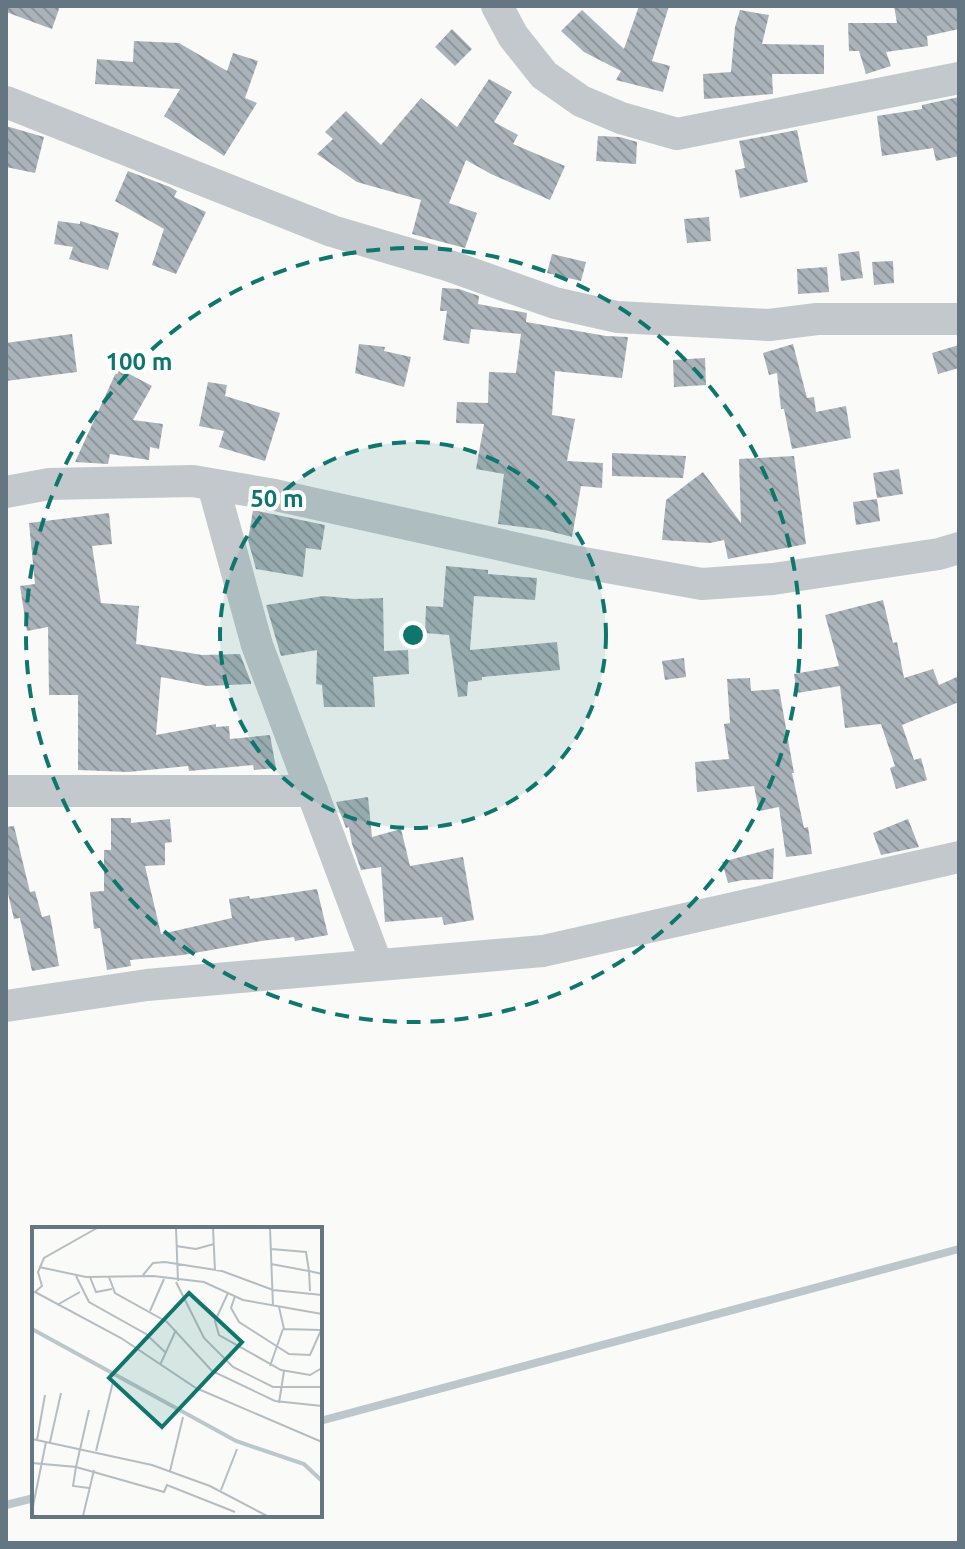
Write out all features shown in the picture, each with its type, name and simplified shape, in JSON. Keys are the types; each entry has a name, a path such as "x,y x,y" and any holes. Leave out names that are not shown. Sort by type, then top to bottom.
{"street":[{"path":"497,6 513,36 544,75 581,101 621,118 677,134 959,78"},
{"path":"6,102 332,231 447,265 555,303 617,317 769,325 817,319 959,319"},
{"path":"6,492 49,484 193,481 275,495 578,562 702,584 773,579 939,554 959,548"},
{"path":"213,485 257,645 377,965"},
{"path":"6,791 312,791"},
{"path":"6,1006 147,985 543,951 959,857"}],"building":[{"path":"6,6 60,6 52,29 6,12"},
{"path":"639,6 669,6 652,61 670,66 663,92 616,80 621,71 584,52 561,31 582,10 624,49"},
{"path":"894,6 959,6 959,29 927,36 928,46 886,52 891,66 866,74 859,51 849,51 848,23 897,23"},
{"path":"740,10 769,15 762,44 824,45 824,74 772,74 773,94 704,99 703,74 731,72 735,27"},
{"path":"452,29 472,49 455,66 435,47"},
{"path":"134,41 179,43 227,71 233,53 258,61 245,98 257,103 224,156 164,116 180,89 95,84 97,59 133,62"},
{"path":"489,79 512,92 494,122 518,135 513,144 565,166 550,200 466,160 449,203 477,213 465,248 412,234 421,200 357,182 317,154 333,139 325,132 346,111 381,145 421,98 457,127"},
{"path":"959,97 959,156 936,161 933,148 882,156 877,116 922,109 922,105"},
{"path":"6,126 44,137 35,173 6,167"},
{"path":"797,130 808,182 740,198 735,170 745,168 739,141"},
{"path":"598,136 637,142 636,164 596,161"},
{"path":"128,171 170,187 177,191 174,197 206,212 176,274 152,265 164,229 115,201"},
{"path":"709,217 711,241 687,243 684,219"},
{"path":"58,221 80,224 80,221 119,233 108,270 69,259 73,247 54,244"},
{"path":"859,251 863,278 841,281 838,254"},
{"path":"552,254 586,262 581,281 547,273"},
{"path":"893,261 894,283 874,285 872,262"},
{"path":"827,267 829,292 798,294 797,269"},
{"path":"442,288 459,289 479,296 478,304 527,313 526,322 628,337 622,378 555,371 552,415 575,419 567,461 603,463 602,488 581,486 572,537 498,524 504,474 476,469 484,424 456,423 457,402 488,403 489,372 516,373 521,334 471,329 469,344 443,340 447,311 440,311"},
{"path":"72,334 77,372 6,381 6,343"},
{"path":"359,344 385,347 384,351 411,357 404,387 355,373"},
{"path":"793,344 807,398 814,397 816,412 846,406 851,438 792,449 784,409 781,409 777,373 769,375 763,353"},
{"path":"959,345 959,368 938,374 932,353"},
{"path":"705,358 706,385 674,387 673,360"},
{"path":"118,368 152,386 133,420 163,424 159,449 150,447 149,460 110,454 108,464 75,462"},
{"path":"208,382 227,385 225,396 280,413 265,461 219,447 224,431 199,426"},
{"path":"612,453 686,456 683,478 612,476"},
{"path":"794,456 806,544 728,559 724,540 710,543 662,540 666,500 703,472 741,523 739,459"},
{"path":"899,469 903,494 877,498 873,473"},
{"path":"877,499 880,521 856,525 853,502"},
{"path":"253,510 325,525 321,550 306,548 303,577 256,569 248,540"},
{"path":"109,513 112,544 92,546 101,603 139,606 136,644 202,655 240,654 251,682 207,686 161,677 156,735 216,724 216,727 229,726 230,739 270,735 276,768 254,770 253,765 189,771 188,766 128,772 78,770 78,695 49,695 48,627 27,631 20,586 35,584 29,523"},
{"path":"446,566 488,570 488,574 537,578 535,600 474,596 470,650 557,642 560,670 482,677 482,680 468,682 467,696 458,697 449,635 425,633 426,606 443,607"},
{"path":"324,596 383,598 384,651 408,650 409,674 373,677 375,707 324,707 322,685 316,684 317,650 281,656 266,605"},
{"path":"883,600 893,643 897,642 904,678 933,669 939,685 959,676 959,702 902,725 914,760 921,758 927,780 896,789 890,768 895,766 881,724 845,728 840,686 797,693 794,674 839,666 825,615"},
{"path":"684,658 686,677 665,680 662,661"},
{"path":"750,678 751,691 779,689 792,773 804,828 808,827 812,854 786,857 779,807 759,811 754,786 697,792 695,762 729,759 724,724 730,723 727,679"},
{"path":"368,797 372,837 401,829 410,866 463,857 474,920 444,925 442,917 385,922 381,867 361,870 349,827 346,828 336,802"},
{"path":"111,818 131,818 131,823 170,819 172,842 165,843 165,865 145,866 161,934 232,918 229,899 317,889 328,935 295,941 294,937 261,941 183,955 130,960 131,966 107,970 100,928 94,929 90,892 104,891 104,850 111,850"},
{"path":"908,819 919,847 881,855 873,833"},
{"path":"14,826 30,892 35,891 42,917 50,915 59,966 32,971 20,918 14,919 6,885 6,827"},
{"path":"774,848 773,879 728,883 722,862"}],"waterway":[{"path":"322,1420 959,1249"},
{"path":"6,1505 32,1498"}]}
